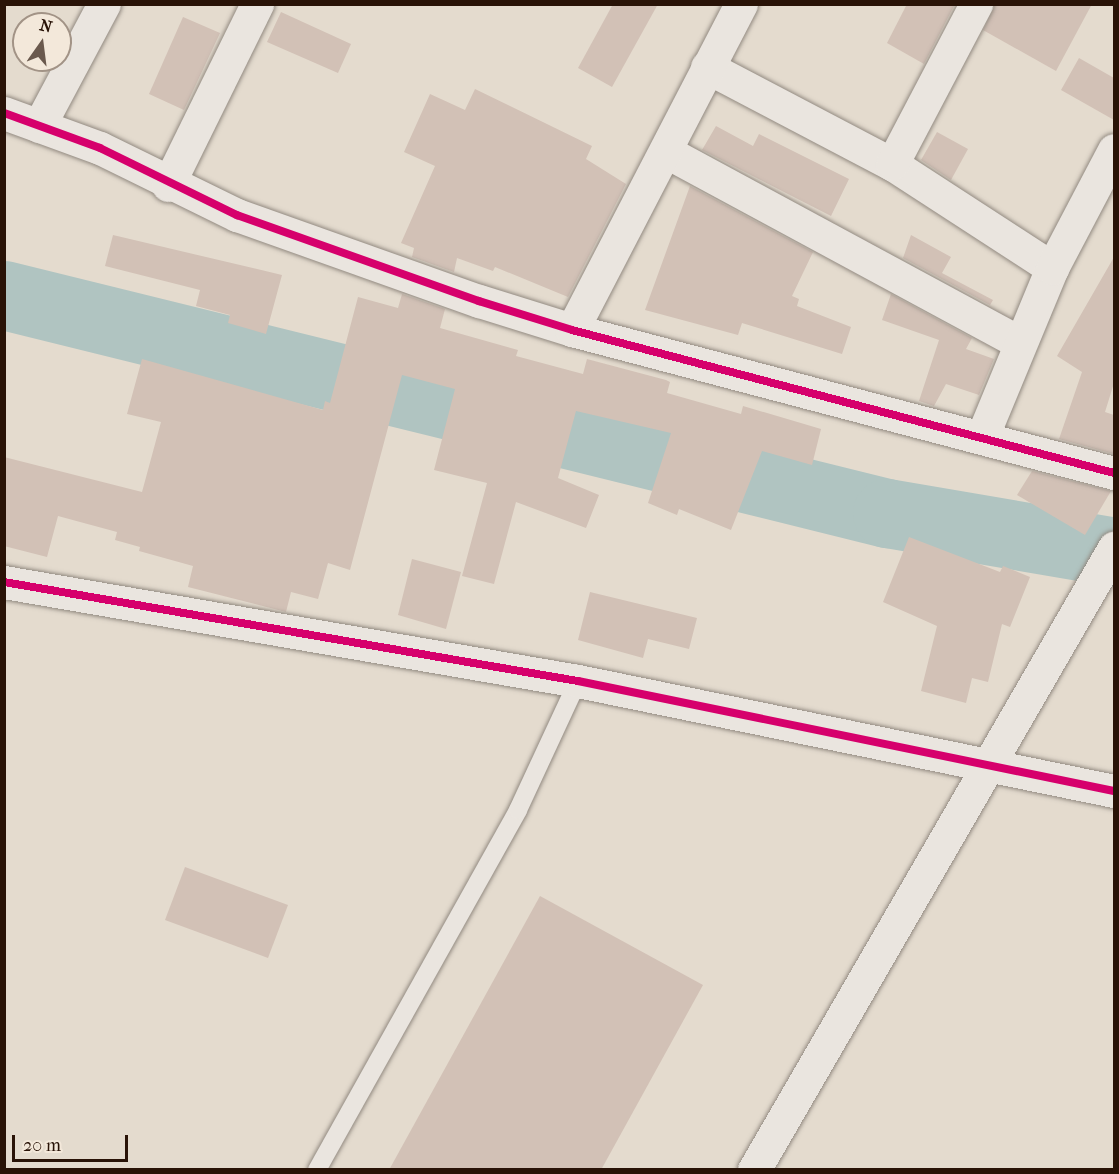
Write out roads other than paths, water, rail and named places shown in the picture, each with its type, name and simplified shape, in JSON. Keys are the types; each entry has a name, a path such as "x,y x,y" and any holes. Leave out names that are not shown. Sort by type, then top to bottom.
{"street":[{"path":"39,126 104,4"},
{"path":"168,185 257,4"},
{"path":"572,330 668,152 706,67 741,4"},
{"path":"892,164 976,4"},
{"path":"706,67 892,164 1052,268"},
{"path":"4,113 100,148 168,185 248,219 572,330 1114,473"},
{"path":"982,437 1019,342 1052,268 1114,150"},
{"path":"668,152 1019,342"},
{"path":"754,1170 993,763 1114,548"},
{"path":"4,582 578,681 993,763 1114,791"}],"lane":[{"path":"317,1170 518,810 578,681"}],"waterway":[{"path":"4,295 887,513 1114,552"}]}
